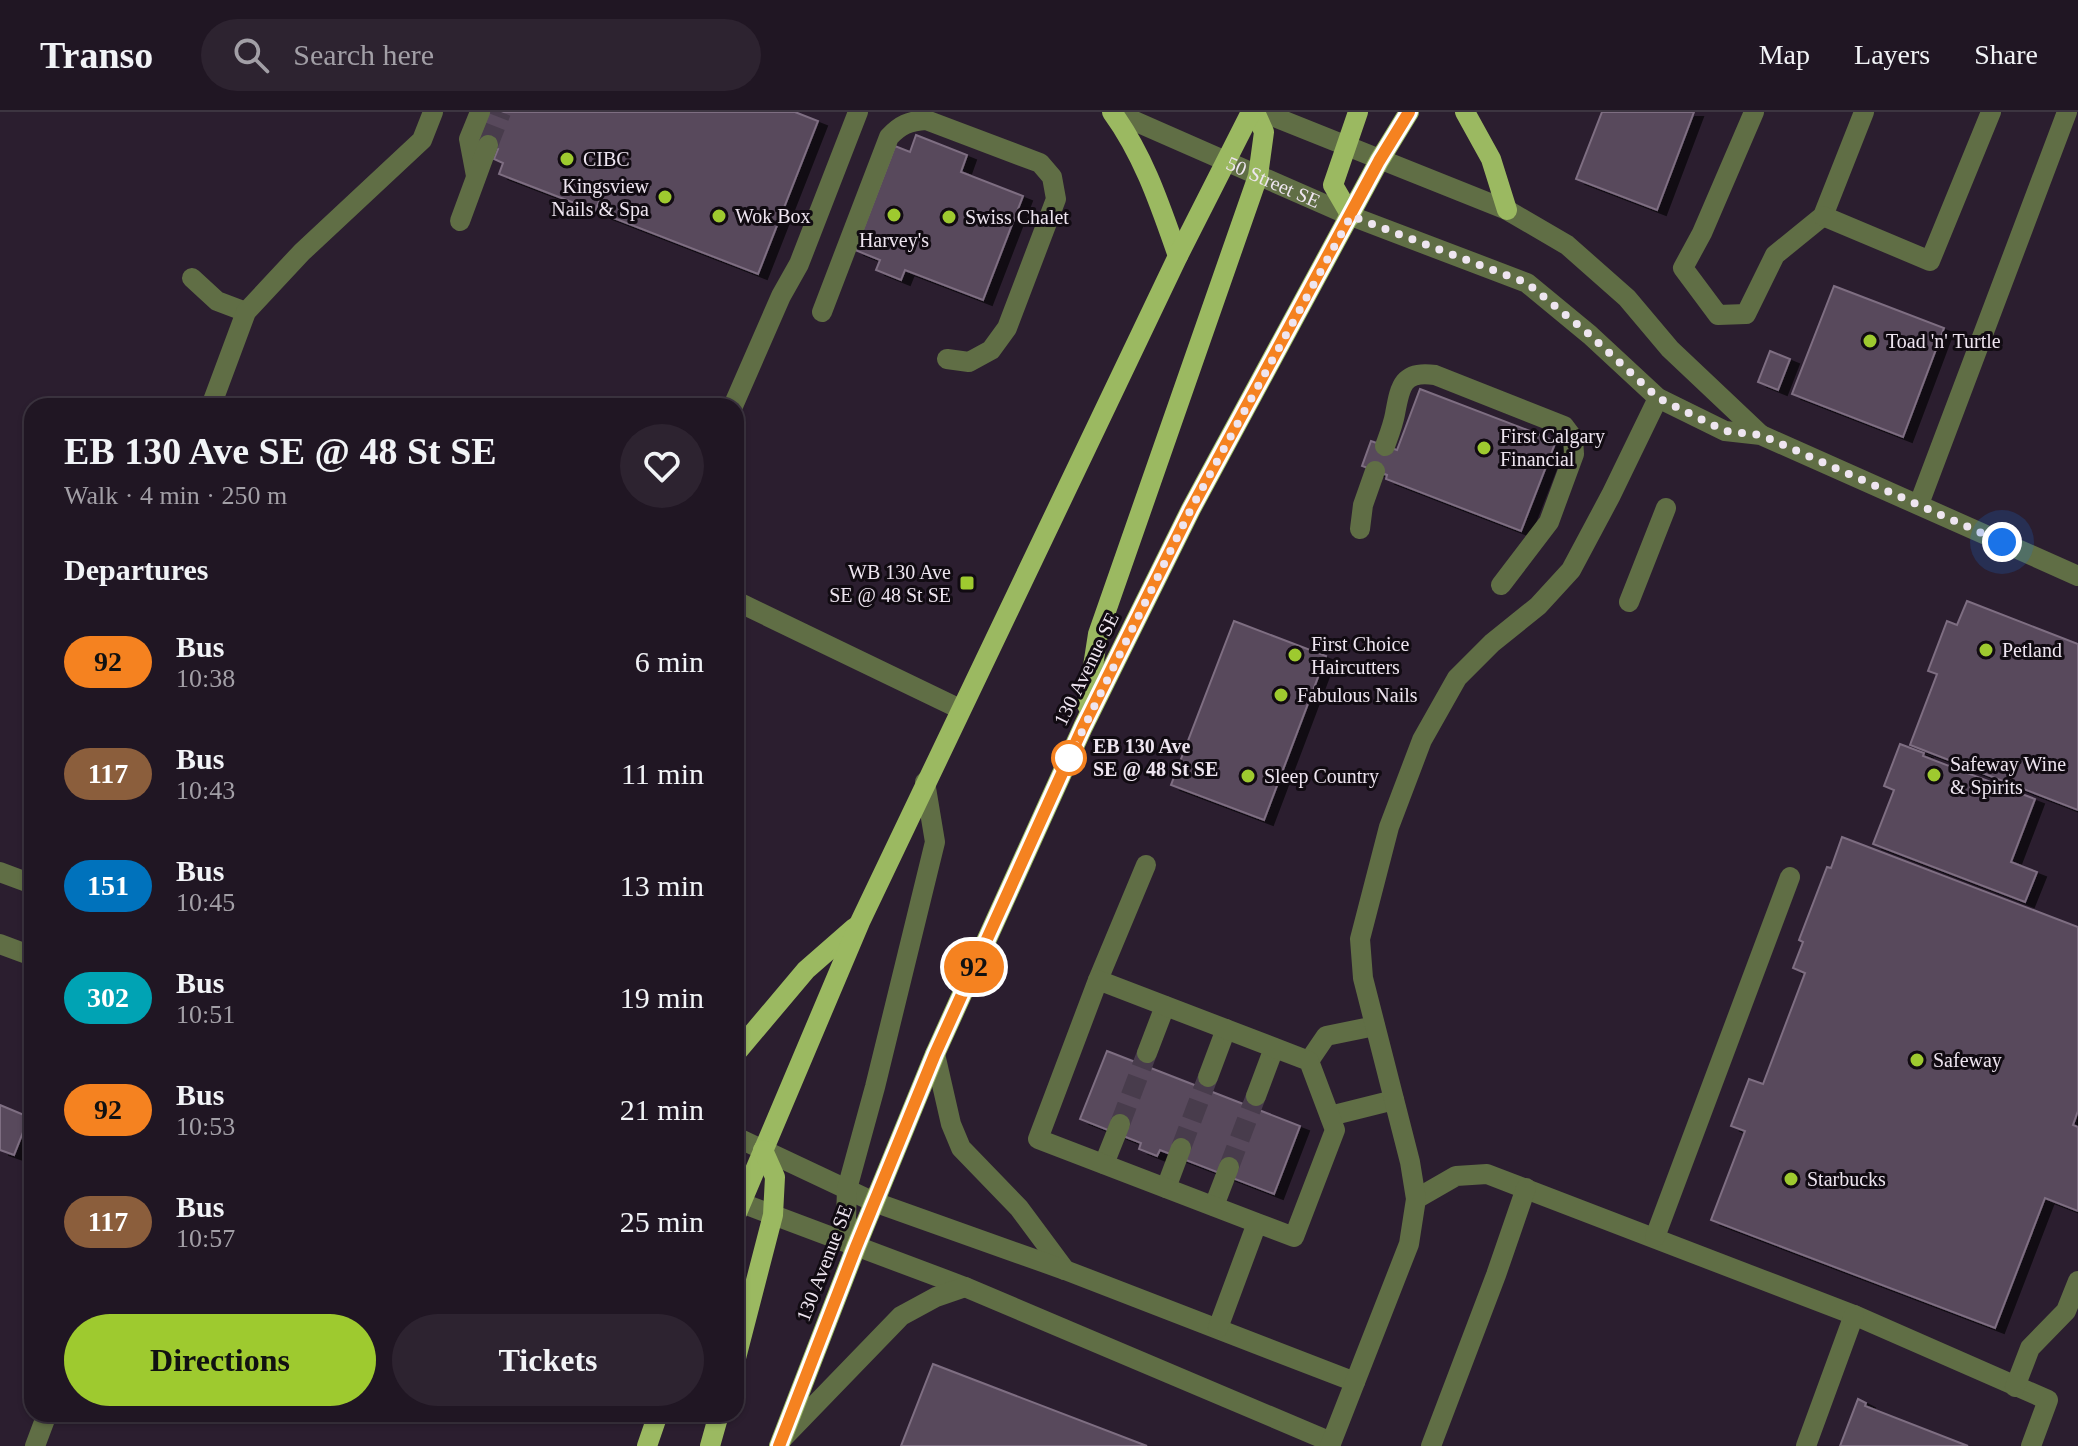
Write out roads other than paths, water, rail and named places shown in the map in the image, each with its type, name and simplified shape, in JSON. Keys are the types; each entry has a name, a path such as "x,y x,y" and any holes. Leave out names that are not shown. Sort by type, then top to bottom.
{"main road":[{"path":"1113,112 1133,141 1157,193 1178,256"},
{"path":"744,1193 860,922 925,782 1178,256 1253,112"},
{"path":"1083,727 1098,634 1258,176 1264,132 1253,112"},
{"path":"1351,216 1333,185 1358,112"},
{"name":"130 Avenue SE","path":"781,1443 856,1247 935,1054 1083,727 1191,509 1379,161 1409,112"},
{"path":"1465,112 1491,159 1507,210"},
{"path":"744,1044 806,970 860,922"},
{"path":"744,1327 773,1215 775,1177 763,1150"},
{"path":"647,1446 655,1422"},
{"path":"710,1446 717,1422"}],"street":[{"path":"214,398 246,312 322,232 422,140 433,112"},
{"path":"476,176 469,139 480,112"},
{"path":"736,398 781,296 799,264 858,112"},
{"name":"50 Street SE","path":"1113,112 1351,216 1527,283 1590,335 1658,398 1725,431 1761,435 2078,576"},
{"name":"50 Street SE","path":"1262,112 1507,210 1567,245 1627,298 1670,349 1761,435"},
{"path":"1754,112 1702,233 1683,268 1718,315 1746,314 1775,255 1823,216 1864,112"},
{"path":"1823,216 1930,261 1991,112"},
{"path":"1919,504 2067,112"},
{"path":"822,312 889,137 897,128 911,121 926,120 1040,163 1052,177 1056,199 1007,328 991,350 969,362 947,359"},
{"path":"460,221 488,145"},
{"path":"192,278 217,301 246,312"},
{"path":"1385,446 1400,389 1406,380 1422,373 1435,375 1564,426 1573,438 1574,454 1549,522 1501,585"},
{"path":"744,1208 773,1215 965,1287 1331,1444 1409,1244 1416,1199 1363,978 1360,939 1389,827 1422,740 1457,678 1492,643 1538,606 1571,570 1658,398"},
{"path":"1360,529 1363,505 1375,471"},
{"path":"1629,602 1666,508"},
{"path":"744,605 960,709"},
{"path":"856,1247 846,1219 847,1189 935,842 925,782"},
{"path":"1098,980 1309,1061 1335,1130 1294,1237 1038,1139 1098,980 1146,865"},
{"path":"0,872 24,879"},
{"path":"1655,1237 1790,877"},
{"path":"0,944 24,953"},
{"path":"1147,1053 1165,1006"},
{"path":"1309,1061 1326,1036 1375,1026"},
{"path":"1208,1077 1226,1029"},
{"path":"1256,1096 1274,1048"},
{"path":"935,1054 951,1124 961,1148 1019,1208 1065,1270"},
{"path":"1330,1116 1394,1100"},
{"path":"1104,1164 1120,1124"},
{"path":"744,1141 874,1202 1065,1270 1355,1382"},
{"path":"1166,1188 1181,1148"},
{"path":"1214,1206 1229,1167"},
{"path":"1416,1199 1456,1176 1487,1174 1854,1315 2048,1400 2031,1446"},
{"path":"1431,1446 1526,1188"},
{"path":"1218,1328 1257,1223"},
{"path":"2015,1387 2030,1348 2066,1311 2078,1281"},
{"path":"781,1443 901,1316 936,1297 965,1287"},
{"path":"1806,1446 1854,1315"},
{"path":"35,1446 44,1422"}],"tunnel":[{"path":"488,145 501,112"},
{"path":"1120,1124 1147,1053"},
{"path":"1181,1148 1208,1077"},
{"path":"1229,1167 1256,1096"}],"place":[{"name":"CIBC","path":"567,159"},
{"name":"Kingsview Nails & Spa","path":"665,197"},
{"name":"Harvey's","path":"894,215"},
{"name":"Wok Box","path":"719,216"},
{"name":"Swiss Chalet","path":"949,217"},
{"name":"Toad 'n' Turtle","path":"1870,341"},
{"name":"First Calgary Financial","path":"1484,448"},
{"name":"WB 130 Ave SE @ 48 St SE","path":"967,583"},
{"name":"Petland","path":"1986,650"},
{"name":"First Choice Haircutters","path":"1295,655"},
{"name":"Fabulous Nails","path":"1281,695"},
{"name":"EB 130 Ave SE @ 48 St SE","path":"1069,758"},
{"name":"Safeway Wine & Spirits","path":"1934,775"},
{"name":"Sleep Country","path":"1248,776"},
{"name":"Safeway","path":"1917,1060"},
{"name":"Starbucks","path":"1791,1179"}]}
